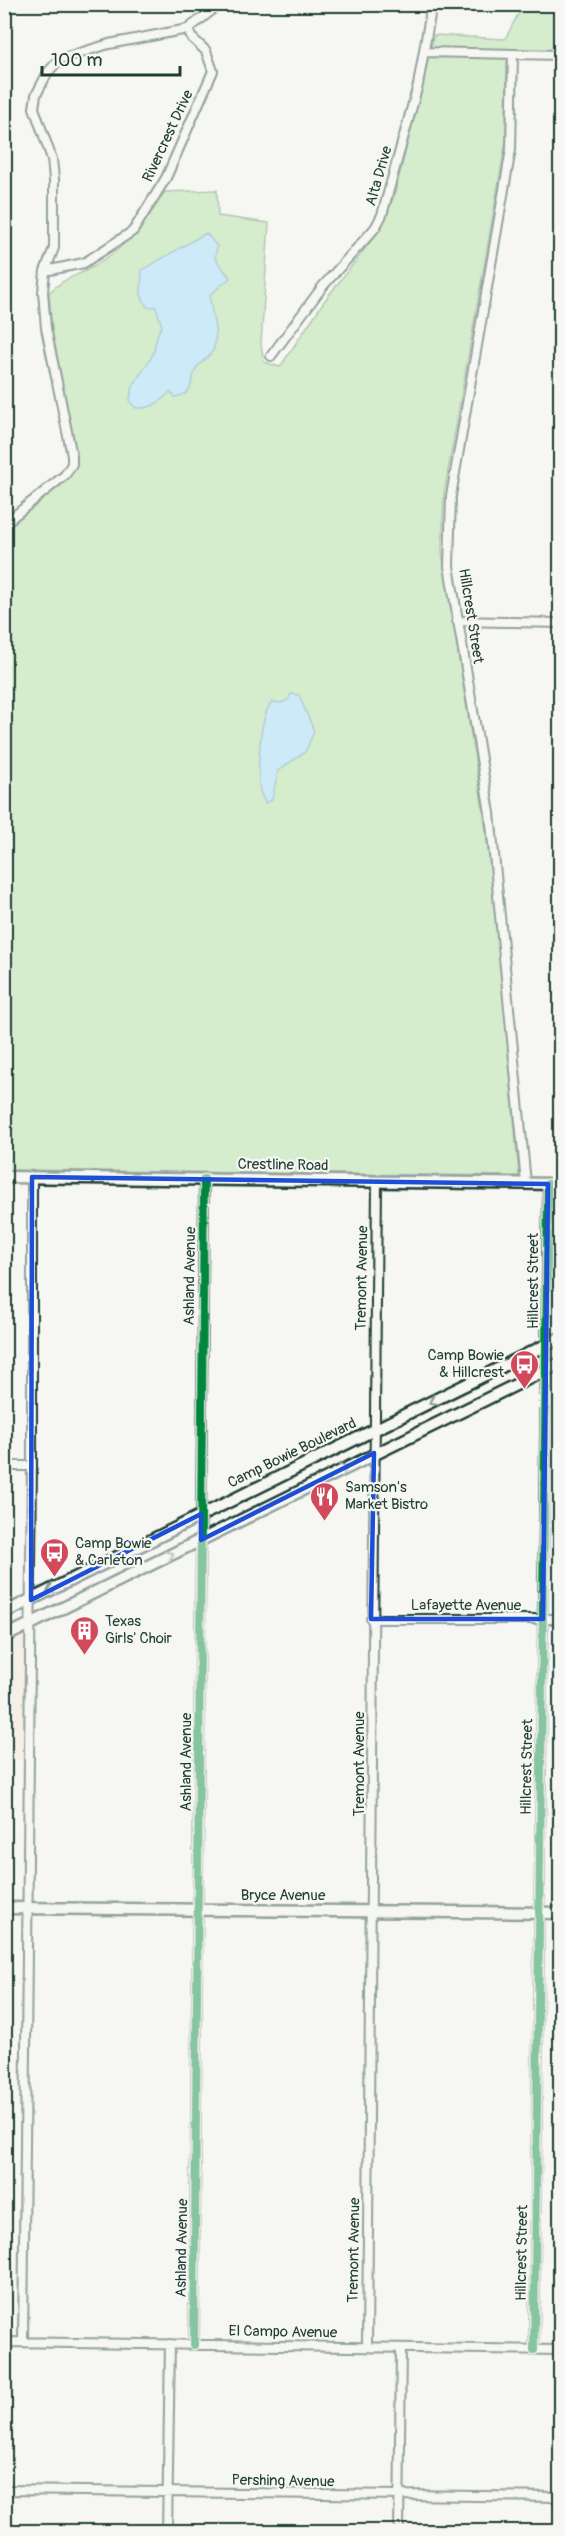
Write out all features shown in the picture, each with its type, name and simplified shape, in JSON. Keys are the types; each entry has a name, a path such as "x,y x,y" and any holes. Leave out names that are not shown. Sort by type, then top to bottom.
{"main road":[{"name":"Crestline Road","path":"4,1177 561,1184"},
{"name":"Camp Bowie Boulevard","path":"4,1613 561,1338"},
{"path":"4,1637 561,1363"},
{"name":"Bryce Avenue","path":"4,1908 561,1913"}],"street":[{"path":"4,524 65,475 72,464 59,384 46,328 43,292 45,271 54,248 52,159 36,119 34,102 48,72 60,59 86,50 188,29 220,4"},
{"name":"Alta Drive","path":"271,356 323,286 375,228 382,215 418,85 432,4"},
{"name":"Rivercrest Drive","path":"45,271 84,263 133,231 166,178 213,71 206,51 191,37 188,29"},
{"path":"424,52 561,55"},
{"name":"Hillcrest Street","path":"513,54 511,149 451,496 449,566 490,813 526,1184"},
{"path":"457,621 561,623"},
{"path":"23,2342 31,1600 32,1177"},
{"name":"Ashland Avenue","path":"194,2345 204,1179"},
{"name":"Tremont Avenue","path":"367,2347 373,1760 371,1619 377,1182"},
{"name":"Hillcrest Street","path":"534,2350 548,1184"},
{"path":"4,1466 32,1466"},
{"name":"Lafayette Avenue","path":"371,1619 561,1619"},
{"name":"El Campo Avenue","path":"4,2342 561,2350"},
{"path":"167,2532 171,2344"},
{"path":"399,2532 400,2348"},
{"name":"Pershing Avenue","path":"4,2490 561,2497"}],"highlighted area":[{"path":"32,1177 548,1184 543,1619 371,1619 374,1453 201,1540 201,1514 31,1600"}],"shaded area":[{"path":"30,1633 29,1760 5,1760 5,1646"}],"green space":[{"path":"523,5 560,5 560,50 516,50 507,62 506,141 444,494 442,552 484,816 497,924 519,1176 5,1170 5,530 67,479 76,466 75,448 52,331 49,293 59,284 96,265 117,250 143,223 165,192 217,190 218,216 269,223 261,344 264,362 280,367 325,300 382,227 395,193 434,35 505,39"}],"water":[{"path":"206,233 217,246 215,258 230,278 210,295 215,332 212,352 197,367 186,393 175,397 170,392 154,404 136,408 130,402 132,389 152,356 162,326 156,307 147,307 141,295 142,270"},
{"path":"291,694 299,695 314,731 306,751 278,771 272,800 265,803 260,790 259,777 260,742 264,718 272,702 281,703 288,700"}],"cycle path":[{"path":"194,2345 204,1179"},
{"path":"534,2350 548,1184"}],"place":[{"name":"Camp Bowie & Hillcrest","path":"525,1390"},
{"name":"Samson's Market Bistro","path":"324,1522"},
{"name":"Camp Bowie & Carleton","path":"54,1578"},
{"name":"Texas Girls' Choir","path":"84,1656"}]}
